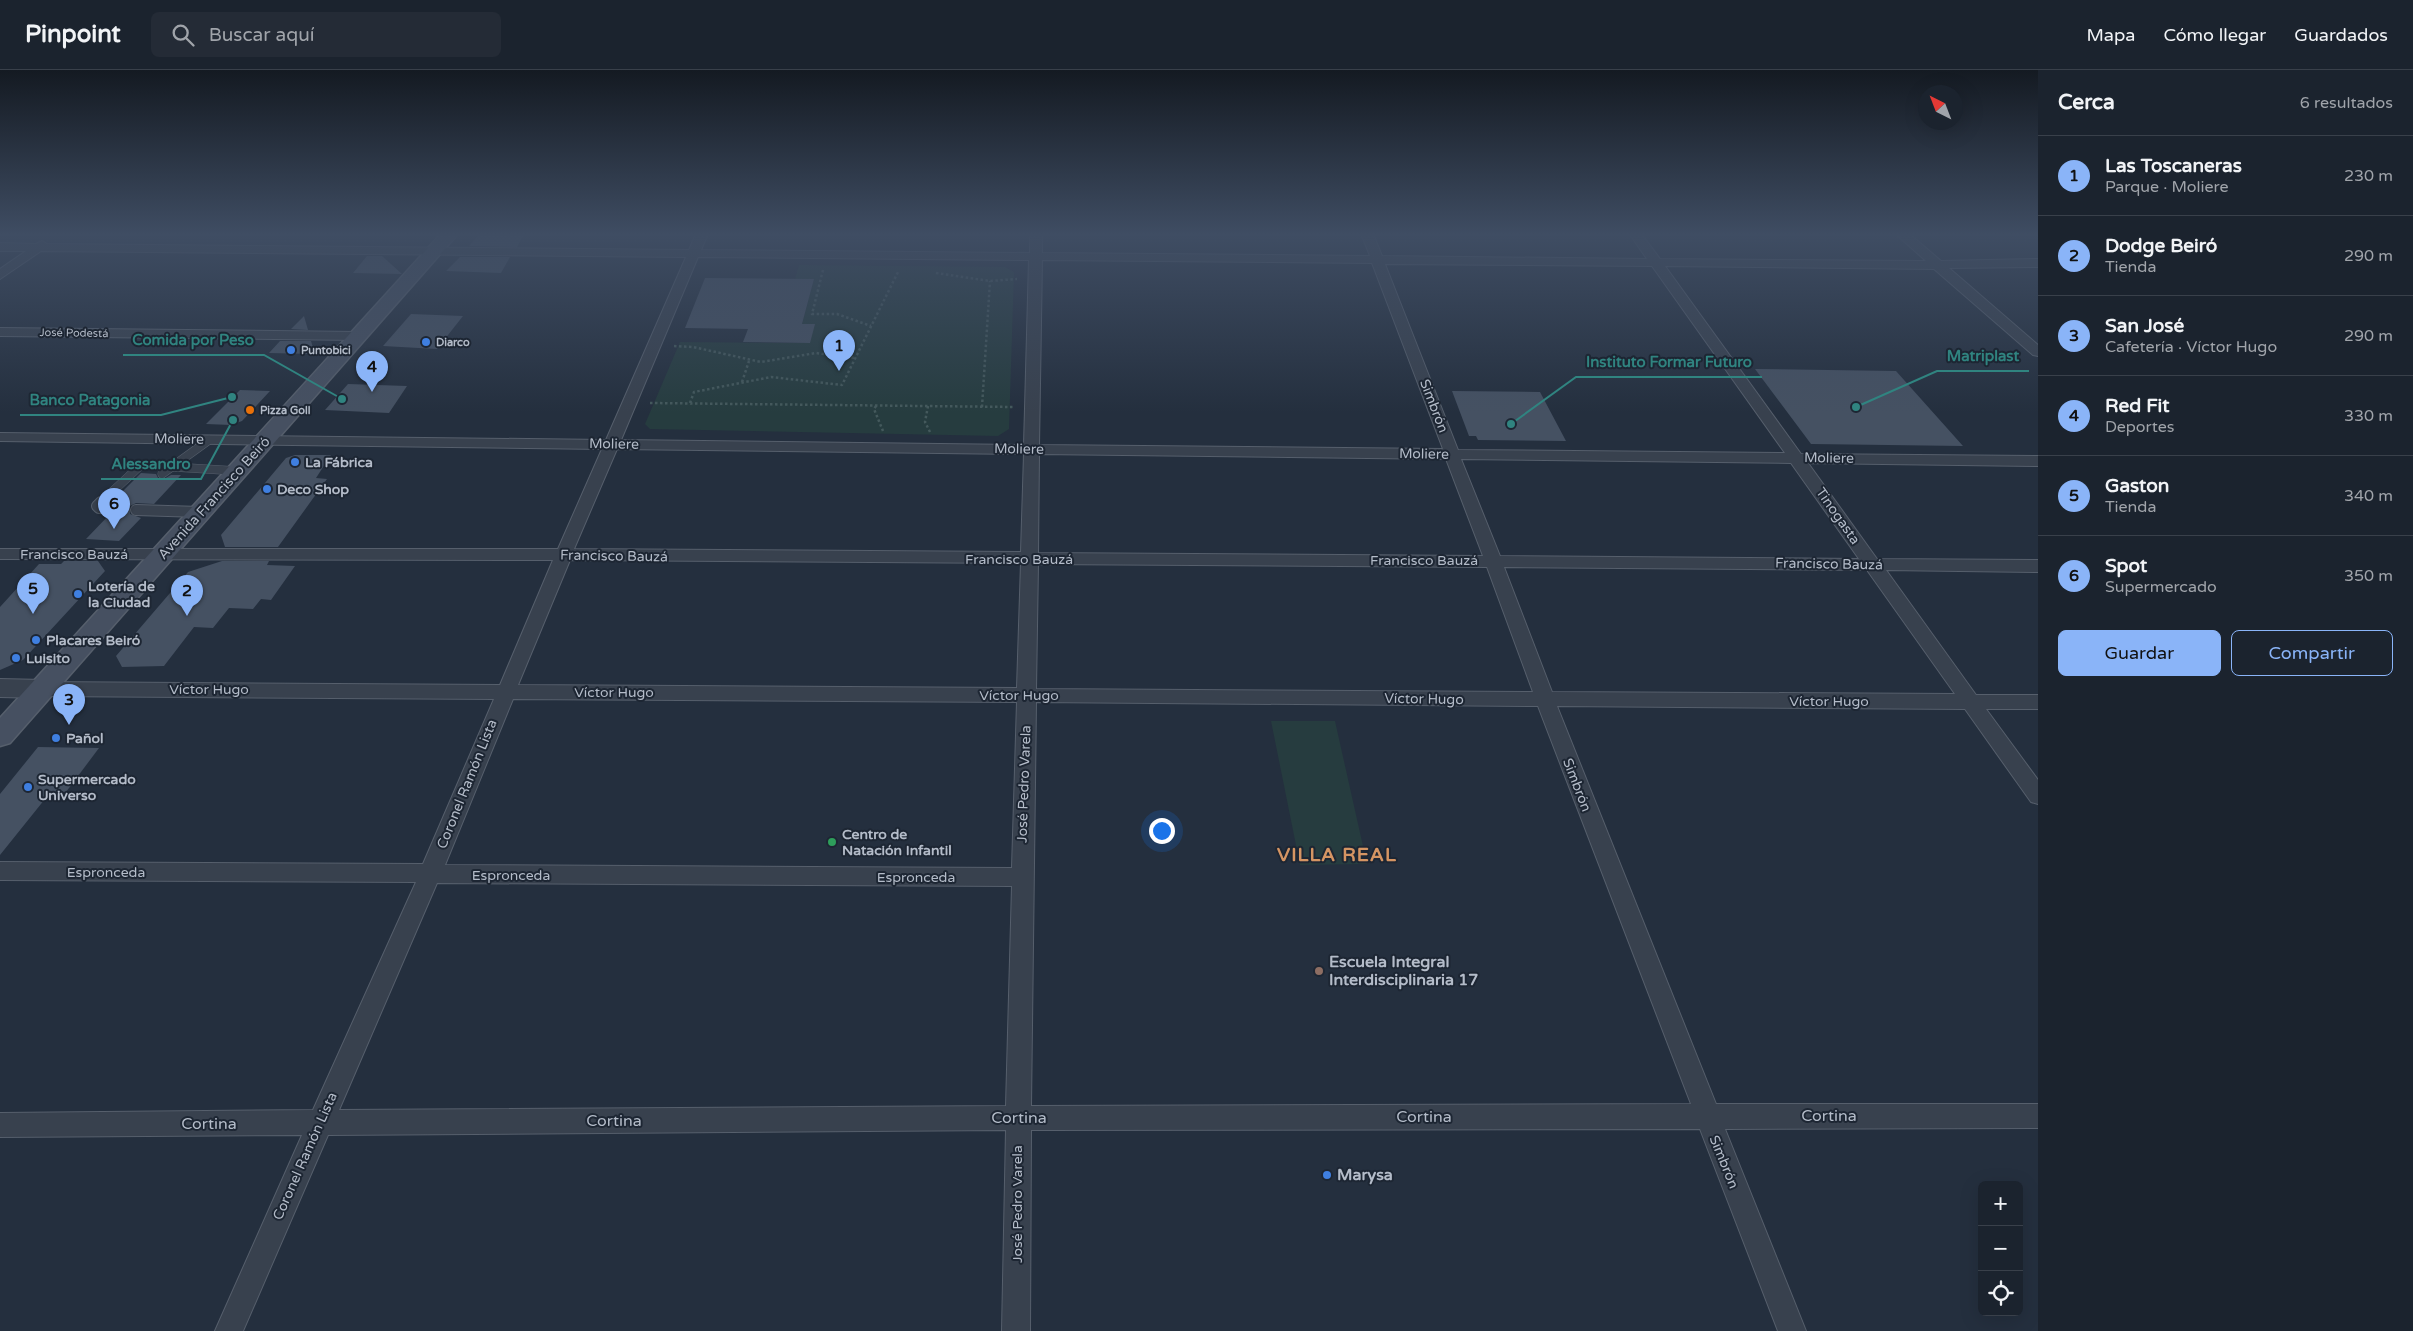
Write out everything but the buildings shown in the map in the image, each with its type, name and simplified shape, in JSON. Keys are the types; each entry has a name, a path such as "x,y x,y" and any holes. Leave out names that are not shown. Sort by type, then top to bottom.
{"main road":[{"name":"Avenida Francisco Beiró","path":"0,736 395,295"}],"street":[{"name":"Coronel Ramón Lista","path":"229,1331 430,874 505,691 676,295"},
{"name":"José Pedro Varela","path":"1016,1331 1021,877 1031,560 1036,295"},
{"name":"Simbrón","path":"1391,295 1453,455 1544,700 1792,1331"},
{"name":"Tinogasta","path":"1679,295 2038,796"},
{"path":"1972,295 2037,351"},
{"name":"José Podestá","path":"0,332 358,336"},
{"name":"Moliere","path":"0,437 2038,461"},
{"name":"Francisco Bauzá","path":"0,554 1031,560 1492,560 2038,566"},
{"name":"Víctor Hugo","path":"0,688 2038,702"},
{"name":"Espronceda","path":"0,871 1021,877"},
{"name":"Cortina","path":"0,1125 1017,1118 2038,1116"}],"lane":[{"path":"162,474 170,466 209,440"},
{"path":"115,509 99,508 96,506 137,467 148,465 238,471"},
{"path":"136,510 201,512"}],"path":[{"path":"817,295 812,314 837,314 870,326"},
{"path":"690,403 694,392 770,377 842,385 886,295"},
{"path":"982,407 989,295"},
{"path":"654,345 693,347 749,361 770,362 816,353 855,358"},
{"path":"742,382 749,361"},
{"path":"630,403 1034,407"},
{"path":"876,406 874,409 884,434"},
{"path":"928,406 926,422 931,434"}],"green space":[{"path":"810,295 1013,295 1009,429 998,436 650,429 645,424 680,342 810,343 802,324"},
{"path":"1271,721 1335,721 1367,864 1300,865"}],"place":[{"name":"Diarco","path":"426,342"},
{"name":"Puntobici","path":"291,350"},
{"name":"Las Toscaneras","path":"839,371"},
{"name":"Red Fit","path":"372,392"},
{"name":"Banco Patagonia","path":"232,397"},
{"name":"Comida por Peso","path":"342,399"},
{"name":"Matriplast","path":"1856,407"},
{"name":"Pizza Goll","path":"250,410"},
{"name":"Alessandro","path":"233,420"},
{"name":"Instituto Formar Futuro","path":"1511,424"},
{"name":"La Fábrica","path":"295,462"},
{"name":"Deco Shop","path":"267,489"},
{"name":"Spot","path":"114,529"},
{"name":"Lotería de la Ciudad","path":"78,594"},
{"name":"Gaston","path":"33,614"},
{"name":"Dodge Beiró","path":"187,616"},
{"name":"Placares Beiró","path":"36,640"},
{"name":"Luisito","path":"16,658"},
{"name":"San José","path":"69,725"},
{"name":"Pañol","path":"56,738"},
{"name":"Supermercado Universo","path":"28,787"},
{"name":"Centro de Natación Infantil","path":"832,842"},
{"name":"Escuela Integral Interdisciplinaria 17","path":"1319,971"},
{"name":"Marysa","path":"1327,1175"}],"district":[{"name":"VILLA REAL","path":"1337,855"}]}
